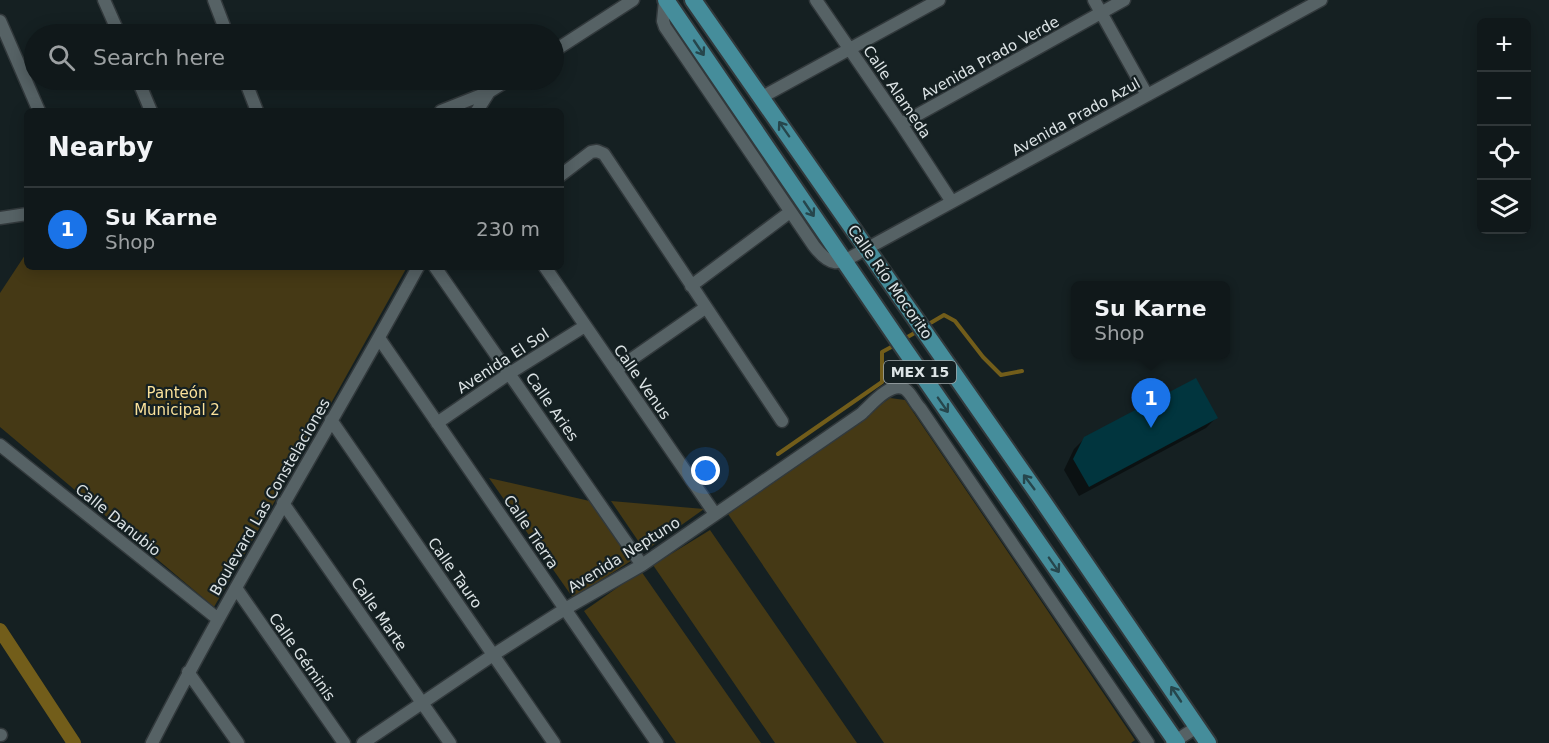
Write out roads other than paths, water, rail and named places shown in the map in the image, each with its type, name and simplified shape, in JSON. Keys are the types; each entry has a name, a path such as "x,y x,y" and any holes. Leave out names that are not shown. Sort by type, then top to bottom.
{"main road":[{"name":"Calle Río Mocorito","path":"665,0 1175,742"},
{"name":"Calle Río Mocorito","path":"693,0 1047,506 1208,743"}],"street":[{"path":"105,0 115,24"},
{"path":"214,0 223,24"},
{"path":"564,45 633,0"},
{"path":"665,0 663,21 665,27 790,212 826,260 834,263 844,261"},
{"name":"Calle Alameda","path":"816,0 902,124 952,202"},
{"path":"762,98 939,0"},
{"path":"1094,0 1147,95"},
{"name":"Avenida Prado Verde","path":"902,124 1124,0"},
{"name":"Avenida Prado Azul","path":"844,261 1321,0"},
{"path":"0,21 24,76"},
{"path":"30,90 38,108"},
{"path":"142,90 150,108"},
{"path":"249,90 256,108"},
{"path":"449,108 492,90"},
{"path":"479,108 489,92"},
{"path":"564,173 591,152 603,153 782,421"},
{"path":"691,286 790,212"},
{"path":"0,218 24,214"},
{"name":"Boulevard Las Constelaciones","path":"152,743 188,672 416,270"},
{"name":"Calle Aries","path":"437,270 642,565"},
{"name":"Calle Venus","path":"547,270 715,514"},
{"path":"616,370 705,308"},
{"name":"Avenida El Sol","path":"437,423 510,373 585,326"},
{"name":"Calle Tierra","path":"379,338 657,743"},
{"name":"Avenida Neptuno","path":"363,743 565,609 642,565 861,414 889,389 896,387 905,389 920,408 1148,743"},
{"name":"Calle Tauro","path":"332,420 554,743"},
{"name":"Calle Danubio","path":"0,445 218,619"},
{"name":"Calle Marte","path":"284,503 450,743"},
{"name":"Calle Géminis","path":"236,588 344,743"},
{"path":"188,672 238,743"},
{"path":"1175,742 1197,727"}],"waterway":[{"path":"927,325 944,315 955,321 983,357 1001,375 1022,371"},
{"path":"904,339 918,331"},
{"path":"778,454 882,382 882,352 895,345"},
{"path":"0,630 74,743"}],"place":[{"name":"Su Karne","path":"1151,428"}],"park label":[{"name":"Panteón Municipal 2","path":"177,402"}]}
